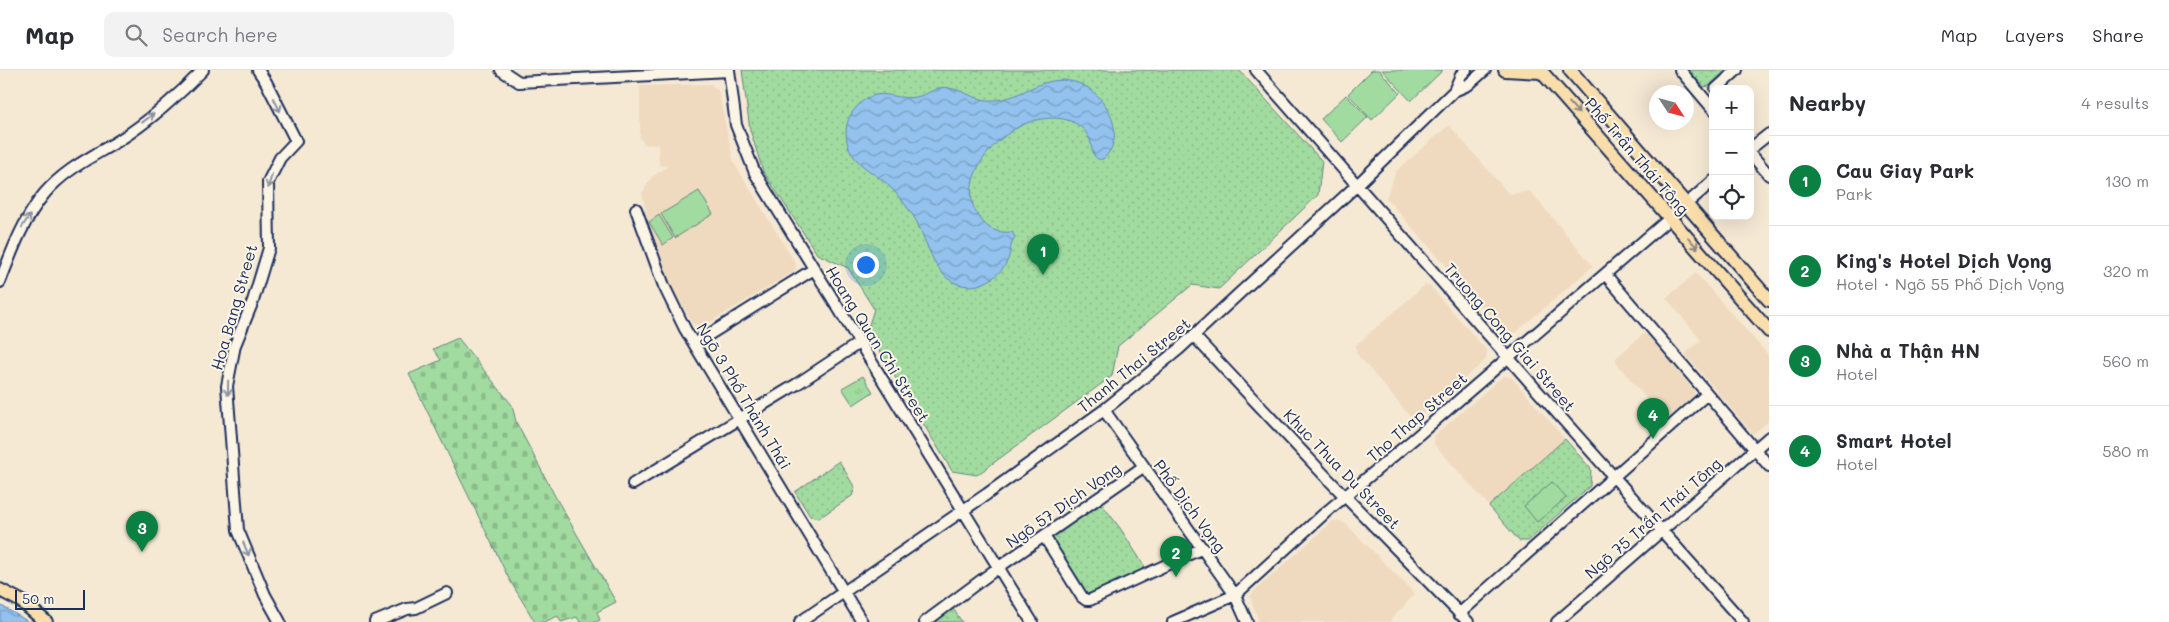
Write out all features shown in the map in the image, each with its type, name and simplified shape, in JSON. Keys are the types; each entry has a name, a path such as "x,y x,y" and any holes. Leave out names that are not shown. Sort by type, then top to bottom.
{"main road":[{"path":"1505,70 1541,71"},
{"name":"Phố Trần Thái Tông","path":"1570,70 1769,300"},
{"name":"Phố Trần Thái Tông","path":"1541,71 1769,331"},
{"path":"0,590 21,601 46,622"}],"street":[{"path":"0,282 18,235 44,194 67,170 120,140 177,95 204,70"},
{"name":"Hoa Bang Street","path":"258,70 296,141 280,158 268,182 269,248 266,264 235,346 227,386 238,530 266,595 280,622"},
{"path":"501,70 519,82 626,73 729,70"},
{"name":"Hoang Quan Chi Street","path":"729,70 736,125 747,156 765,190 1032,622"},
{"name":"Truong Cong Giai Street","path":"1256,70 1508,358 1743,622"},
{"name":"Thanh Thai Street","path":"800,622 1104,410 1194,336 1358,186 1454,91 1466,70"},
{"name":"Thanh Thai Street","path":"1454,91 1468,85 1485,70"},
{"path":"1680,70 1709,104"},
{"path":"1720,85 1737,70"},
{"path":"1705,100 1709,96"},
{"path":"1754,146 1769,134"},
{"path":"1754,158 1769,175"},
{"name":"Tho Thap Street","path":"1173,622 1236,595 1325,513 1709,184"},
{"name":"Ngõ 3 Phố Thành Thái","path":"636,209 664,286 694,344 862,622"},
{"path":"694,344 814,269"},
{"path":"1605,274 1769,466"},
{"name":"Khuc Thua Du Street","path":"1194,336 1346,497 1468,622"},
{"path":"633,484 859,343"},
{"path":"1459,614 1707,394"},
{"name":"Phố Dịch Vọng","path":"1104,410 1236,595 1247,622"},
{"name":"Ngõ 75 Trần Thái Tông","path":"1557,622 1769,437"},
{"name":"Ngõ 57 Dịch Vọng","path":"925,622 999,567 1143,466"},
{"path":"1044,536 1086,600 1090,600 1203,548"},
{"path":"375,622 407,608 416,608 447,593"}],"shaded area":[{"path":"711,84 718,90 734,163 796,264 795,271 702,327 693,324 671,286 659,261 648,221 642,193 652,177 668,166 659,165 658,144 645,145 640,138 640,86"},
{"path":"1449,125 1509,194 1530,191 1593,266 1515,333 1505,332 1386,198 1396,171"},
{"path":"1696,273 1769,356 1769,421 1753,434 1685,354 1701,340 1666,298"},
{"path":"1425,285 1430,286 1487,351 1486,360 1414,421 1356,353 1356,345"},
{"path":"1643,334 1648,335 1694,391 1694,395 1667,419 1663,418 1616,363 1616,358"},
{"path":"1503,376 1512,378 1565,439 1489,506 1434,444 1434,436"},
{"path":"1333,521 1340,521 1346,524 1415,594 1389,622 1259,622 1250,597 1254,591"}],"green space":[{"path":"742,70 1239,70 1322,161 1318,195 1219,289 1192,285 1118,346 1112,376 977,475 952,471 867,331 874,309 848,268 817,254 763,171 750,130"},
{"path":"1372,70 1379,70 1400,93 1372,120 1348,94"},
{"path":"1382,70 1443,70 1411,101"},
{"path":"1688,70 1726,70 1709,86 1704,87"},
{"path":"1346,95 1368,117 1342,142 1321,119"},
{"path":"699,191 713,214 675,238 661,214"},
{"path":"659,215 673,238 663,245 649,222"},
{"path":"458,338 512,405 516,422 556,498 616,602 597,612 600,620 596,622 580,622 577,617 561,622 558,616 544,622 535,622 509,579 409,374 441,360 433,349"},
{"path":"863,376 873,392 853,405 842,388"},
{"path":"1565,439 1591,469 1590,486 1528,541 1519,541 1489,506"},
{"path":"839,461 855,488 852,496 819,518 810,516 795,492"},
{"path":"1552,482 1566,498 1537,522 1524,506"},
{"path":"1098,499 1120,528 1149,573 1086,600 1044,536"},
{"path":"950,604 962,622 925,622"}],"water":[{"path":"1064,80 1081,84 1092,91 1107,108 1112,118 1114,129 1114,140 1110,150 1103,159 1097,158 1093,153 1090,140 1082,128 1063,119 1042,119 1026,123 1010,132 983,159 975,175 971,191 974,208 984,223 996,231 1012,232 1015,237 1006,264 998,274 982,284 970,286 958,284 948,279 934,261 914,217 904,203 885,182 866,169 854,157 846,136 848,120 863,101 879,94 911,98 924,95 937,88 945,87 977,98 996,100 1005,99 1044,83"},
{"path":"0,605 29,622 0,622"}],"place":[{"name":"Cau Giay Park","path":"1043,275"},
{"name":"Smart Hotel","path":"1653,439"},
{"name":"Nhà a Thận HN","path":"142,552"},
{"name":"King's Hotel Dịch Vọng","path":"1176,577"}]}
